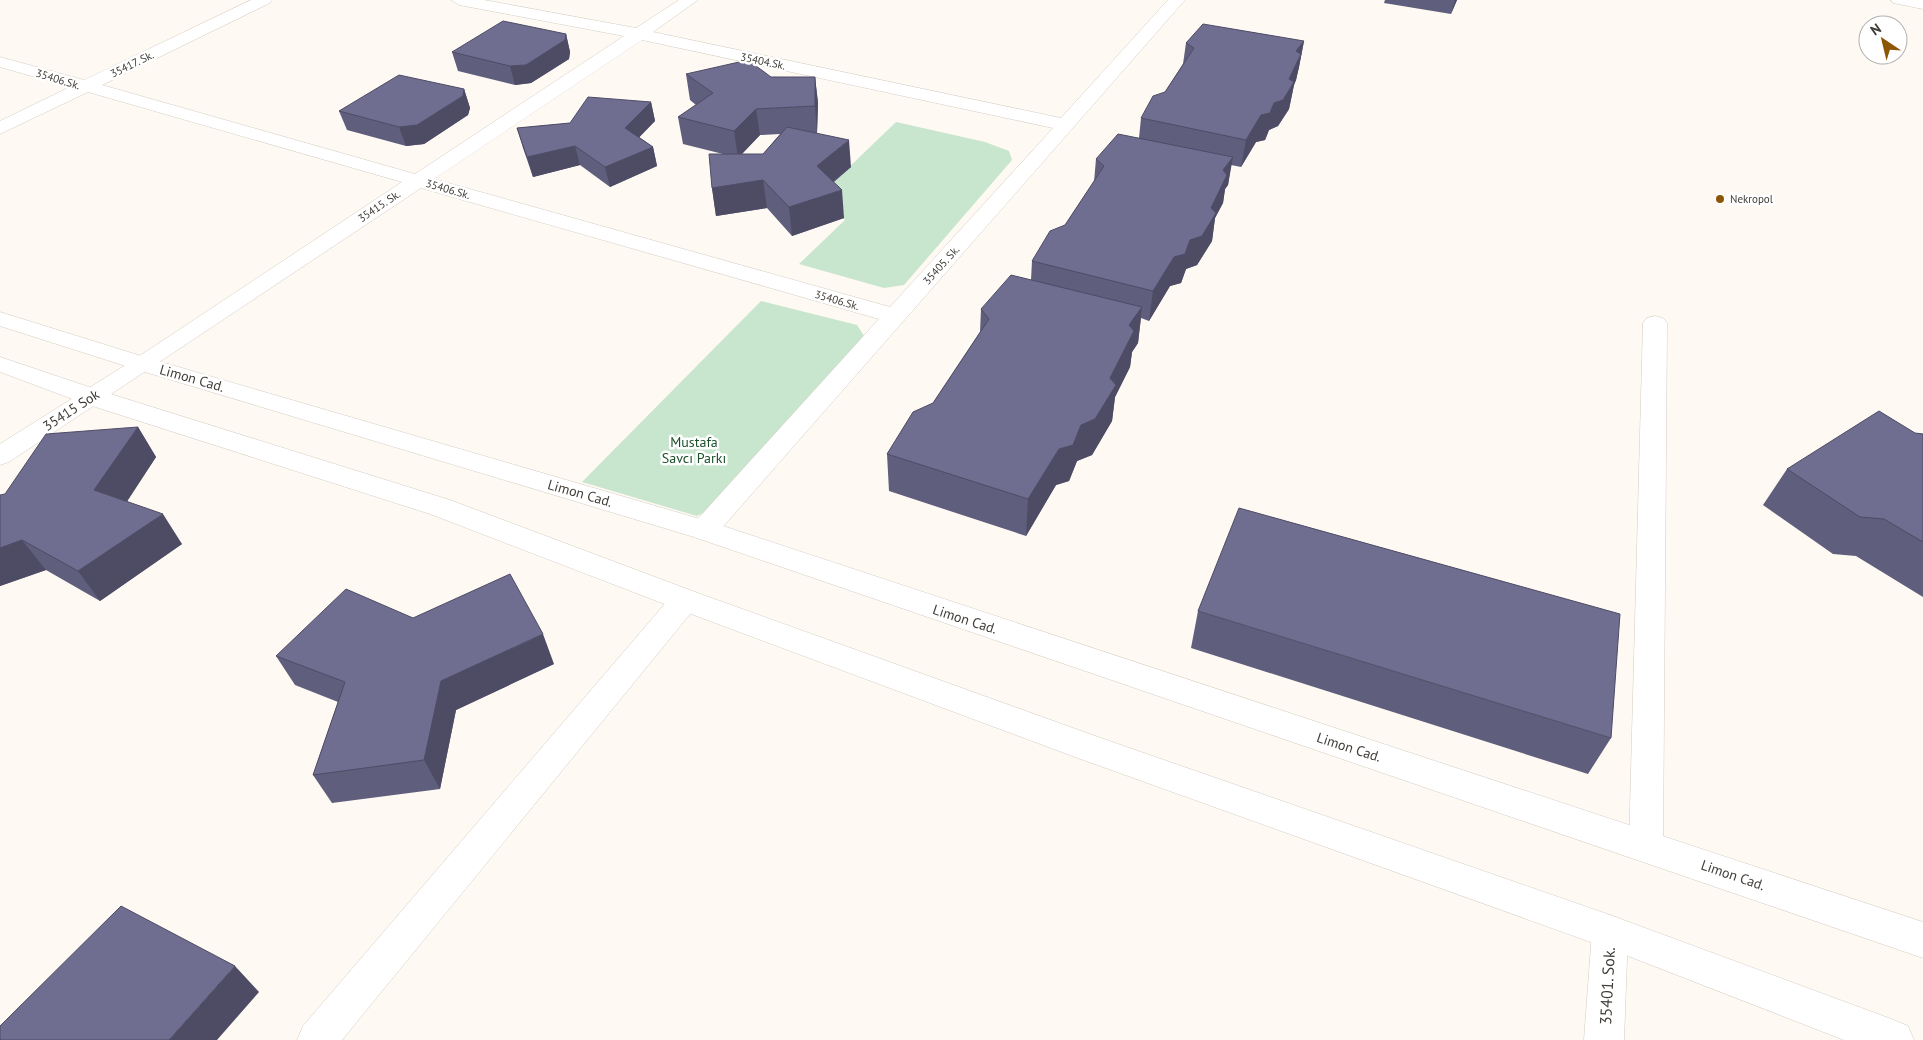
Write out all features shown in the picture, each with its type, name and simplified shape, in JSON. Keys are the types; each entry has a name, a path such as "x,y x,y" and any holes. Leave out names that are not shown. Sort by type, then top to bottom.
{"street":[{"name":"35417. Sk.","path":"0,128 264,0"},
{"name":"35404.Sk.","path":"459,0 638,34 1066,125"},
{"name":"35415. Sk.","path":"143,364 690,0"},
{"name":"35405. Sk.","path":"704,530 1177,0"},
{"path":"1899,0 1923,4"},
{"name":"35406.Sk.","path":"0,62 895,316"},
{"name":"Limon Cad.","path":"0,319 143,364 704,530 1923,940"},
{"path":"1646,846 1655,323"},
{"path":"0,364 92,397 440,507 685,600 1087,747 1610,932 1894,1040"},
{"name":"35415 Sok","path":"0,456 143,364"},
{"path":"317,1040 685,600"},
{"name":"35401. Sok.","path":"1604,1040 1610,932"}],"green space":[{"path":"896,122 985,142 1009,151 1012,160 904,285 884,288 799,264 845,220 817,198"},
{"name":"Mustafa Savcı Parkı","path":"761,301 857,325 866,339 725,502 697,516 582,482"}],"building":[{"path":"503,21 566,34 565,40 526,65 510,66 452,52"},
{"path":"1203,24 1304,41 1296,51 1301,54 1289,79 1294,82 1283,100 1274,103 1270,113 1261,115 1246,140 1141,118 1153,96 1165,92 1194,48 1186,43"},
{"path":"748,60 771,77 815,77 815,106 756,109 734,131 678,117 713,93 686,74"},
{"path":"399,75 464,89 463,96 417,125 399,127 339,111"},
{"path":"588,97 651,102 625,128 653,147 605,167 575,146 527,157 517,128 570,123"},
{"path":"787,127 849,140 817,166 842,190 789,207 763,180 712,188 709,154 763,154"},
{"path":"1118,134 1233,157 1223,170 1227,175 1211,208 1216,213 1202,236 1190,240 1185,254 1174,257 1153,291 1032,261 1050,231 1065,225 1104,166 1096,159"},
{"path":"1011,275 1142,307 1129,325 1134,331 1110,378 1116,385 1095,419 1081,425 1073,445 1059,449 1028,499 887,454 913,412 933,403 989,319 981,309"},
{"path":"1879,411 1915,433 1923,434 1923,542 1884,519 1860,517 1787,469"},
{"path":"138,427 94,490 163,514 78,571 22,540 0,548 0,495 5,494 46,434"},
{"path":"1239,508 1620,614 1611,738 1198,611"},
{"path":"510,574 543,634 441,681 424,760 313,775 345,682 276,656 346,589 413,618"},
{"path":"121,906 235,966 169,1040 0,1040 0,1026"}],"place":[{"name":"Nekropol","path":"1720,199"}]}
